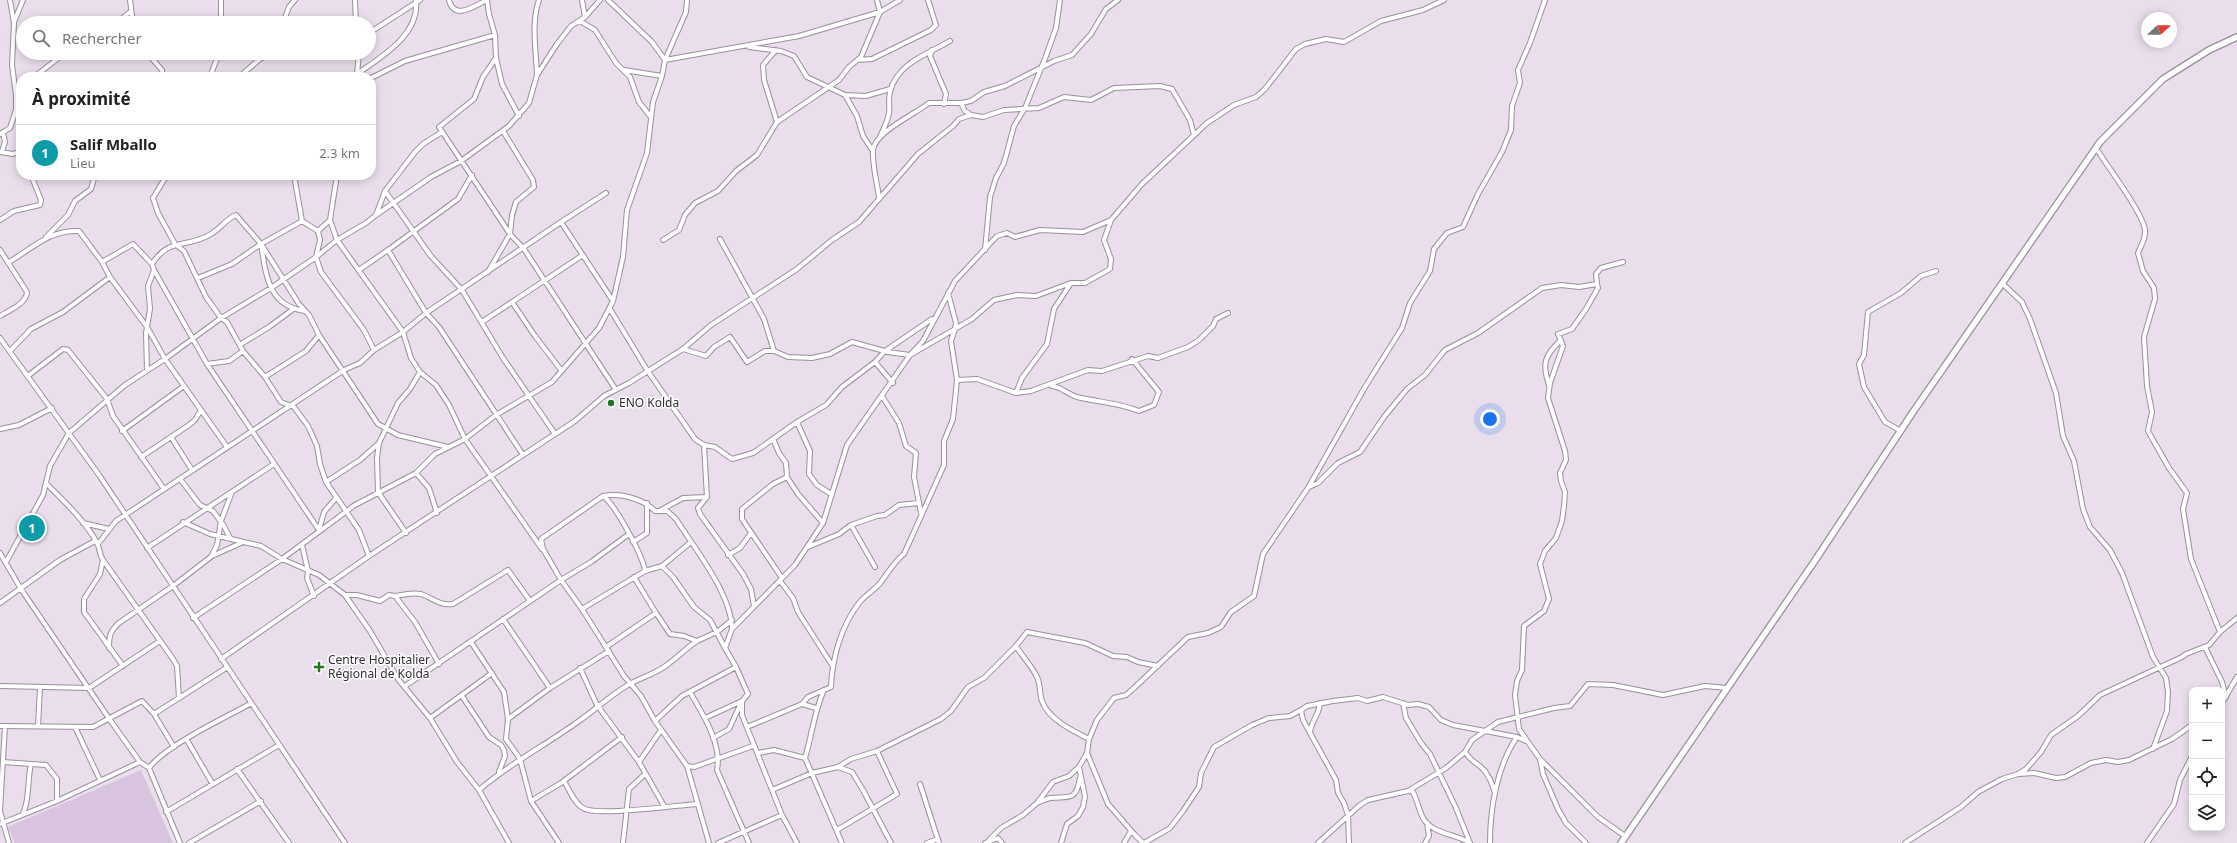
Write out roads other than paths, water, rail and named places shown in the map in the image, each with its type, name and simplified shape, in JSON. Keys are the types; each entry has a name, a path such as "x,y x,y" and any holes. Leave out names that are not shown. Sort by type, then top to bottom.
{"main road":[{"path":"1621,843 1822,550 1901,431 2003,284 2027,246 2096,148 2126,114 2163,79 2209,50 2237,37"}],"street":[{"path":"10,0 14,23 12,65 16,95 16,110 10,128 1,133 5,142 1,151 13,154 16,153"},
{"path":"17,16 24,0"},
{"path":"130,0 131,16"},
{"path":"221,0 221,16"},
{"path":"286,16 294,0"},
{"path":"355,0 356,16"},
{"path":"449,0 451,7 455,11 460,12 487,0 488,14 495,34 496,58 502,84 519,116"},
{"path":"537,75 535,36 537,6 540,0"},
{"path":"582,0 585,17"},
{"path":"6,562 37,506 46,483 50,466 69,433 107,399 221,318 271,288 316,257 336,240 376,215 431,177 462,160 503,131 519,116 529,103 537,75 567,31 585,17 600,0"},
{"path":"608,0 652,42 665,60"},
{"path":"193,618 282,559 302,545 319,530 347,511 378,492 416,473 435,454 465,439 496,415 529,394 552,382 599,328 614,301 623,257 627,210 647,153 650,116 662,76 665,60 686,12 687,0"},
{"path":"663,240 679,230 685,215 695,203 718,191 736,171 757,155 776,122 839,80 849,67 862,57 880,12 877,0"},
{"path":"665,60 747,47 762,42 799,36 880,12 900,0"},
{"path":"858,60 872,59 931,30 936,25 928,0"},
{"path":"985,250 990,197 996,178 1004,163 1014,126 1025,108 1056,28 1060,0"},
{"path":"879,197 873,151 875,143 879,139 929,103 944,104 970,101 984,92 1005,86 1078,51 1091,34 1100,17 1118,0"},
{"path":"682,349 706,356 714,347 730,337 747,362 765,351 774,351 788,357 812,358 830,354 852,342 885,352 910,356 972,319 994,300 1017,295 1036,296 1071,283 1086,283 1110,269 1111,259 1104,240 1111,220 1142,184 1194,135 1234,105 1256,97 1265,89 1296,49 1305,44 1332,39 1339,42 1344,42 1381,21 1423,10 1444,0"},
{"path":"987,842 1000,828 1023,815 1037,803 1053,782 1069,776 1079,767 1087,753 1089,739 1103,710 1114,698 1130,691 1188,637 1208,633 1221,627 1230,612 1254,596 1263,554 1308,488 1365,387 1402,328 1410,303 1430,271 1434,249 1447,233 1463,227 1478,194 1502,152 1510,130 1512,106 1520,83 1518,70 1530,43 1545,0"},
{"path":"376,28 418,1"},
{"path":"361,72 403,39 415,15 418,1"},
{"path":"125,16 130,12"},
{"path":"14,23 16,18"},
{"path":"580,21 595,30 616,63 630,76 639,102 650,116"},
{"path":"376,76 405,62 495,34"},
{"path":"879,139 888,115 890,89 907,66 932,50 950,41"},
{"path":"747,47 776,50 794,56 807,77 845,95 866,96 890,89"},
{"path":"776,50 763,65 764,80 776,122"},
{"path":"932,50 930,56 946,94 944,104"},
{"path":"496,58 483,77 474,99 440,127 510,234 524,249 616,390"},
{"path":"40,72 56,60"},
{"path":"153,60 162,72"},
{"path":"212,72 216,60"},
{"path":"245,72 259,60"},
{"path":"357,72 358,60"},
{"path":"624,70 662,76"},
{"path":"962,103 965,111 971,115 983,117 1004,110 1039,108 1064,97 1091,100 1114,88 1160,86 1172,89 1190,120 1194,135"},
{"path":"845,95 857,116 863,136 873,151"},
{"path":"221,659 314,596 369,556 492,477 575,421 604,396 682,349 711,325 754,299 859,222 871,209 879,197 890,188 918,154 953,126 965,111"},
{"path":"959,119 971,115"},
{"path":"486,274 510,234 512,215 516,202 534,187 533,180 503,131"},
{"path":"376,215 385,191 415,152 423,144 442,132"},
{"path":"2096,148 2137,210 2145,229 2145,239 2138,253 2143,271 2154,288 2155,299 2144,337 2147,386 2152,412 2148,431 2169,468 2187,493 2184,508 2191,559 2220,632"},
{"path":"359,270 458,199 472,175"},
{"path":"0,220 14,211 40,205 41,200 33,180"},
{"path":"9,262 46,237 68,215 75,201 91,189 94,180"},
{"path":"163,180 153,198 158,213 175,244 184,251 206,297 221,318 227,322 241,344 243,351 265,377 281,402 294,407 308,426 317,446 320,464 326,482 359,530 369,556"},
{"path":"295,180 302,221 318,231 320,240 316,257 321,272 364,330 374,350"},
{"path":"337,180 330,220 336,240 403,332 411,358 420,372 436,385 449,405 465,439 542,550 560,580 582,609 630,684 641,696 687,766 709,843"},
{"path":"385,191 430,254 462,290 555,434"},
{"path":"0,604 60,560 97,542 109,528 125,515 344,370 360,362 374,350 403,332 426,313 606,193"},
{"path":"152,264 160,252 175,244 195,241 210,235 236,215 261,244 283,279 309,315 319,335 344,370 378,424 398,434 448,447"},
{"path":"318,231 330,220"},
{"path":"732,629 795,565 808,547 823,523 847,445 893,383 910,356 923,341 934,318 961,273 997,236 1006,233 1015,237 1040,230 1083,232 1111,220"},
{"path":"198,278 232,264 261,244 302,221"},
{"path":"561,222 614,301"},
{"path":"46,237 68,231 79,231 102,262 110,277 147,327 165,358 227,447"},
{"path":"720,239 764,318 774,351"},
{"path":"102,262 133,244 152,264 207,364 253,430 262,449 319,530"},
{"path":"261,244 265,269 271,288 281,304 292,310 305,311"},
{"path":"0,250 24,286 26,298 0,316"},
{"path":"388,250 426,313 439,327 523,455"},
{"path":"482,322 583,255"},
{"path":"1623,262 1601,268 1596,274 1598,288 1586,310 1572,329 1558,334 1563,346 1549,387 1548,398 1565,451 1566,460 1560,473 1565,492 1564,506 1562,522 1556,538 1545,551 1540,564 1549,599 1544,611 1524,626 1522,670 1517,681 1515,695 1520,729 1526,741 1540,759 1598,816 1626,836"},
{"path":"147,370 147,327 150,309 148,286 154,270"},
{"path":"1901,431 1885,422 1864,387 1859,364 1864,355 1868,312 1901,293 1921,276 1936,271"},
{"path":"10,351 31,330 63,312 110,277"},
{"path":"1016,393 1022,378 1047,344 1054,309 1071,283"},
{"path":"1308,488 1318,483 1338,463 1360,452 1384,417 1407,389 1425,375 1446,350 1478,333 1542,288 1561,285 1579,287 1597,284"},
{"path":"2003,284 2022,302 2030,318 2056,393 2063,436 2074,461 2083,509 2090,527 2110,550 2122,573 2154,657 2161,666 2168,692 2167,711 2153,749"},
{"path":"746,727 802,704 808,697 831,687 832,665 848,619 859,603 881,582 893,562 904,554 921,512 944,465 944,441 953,419 957,380 951,341 956,324 948,293"},
{"path":"512,302 534,336 561,370"},
{"path":"610,309 647,370 695,439 704,445 715,447 732,460 753,453 797,422 826,405 842,387 875,362 885,352 934,318"},
{"path":"241,344 269,327 292,310"},
{"path":"957,380 977,379 1016,393 1049,386 1088,370 1102,371 1132,359 1148,356 1158,358 1188,347 1199,340 1213,326 1216,320 1228,313"},
{"path":"265,377 306,351 319,335"},
{"path":"0,338 29,375 52,408 345,843"},
{"path":"1549,387 1544,363 1549,351 1561,340"},
{"path":"29,375 63,349 68,350 107,399 113,416 122,431 164,490"},
{"path":"207,364 229,361 243,351"},
{"path":"1049,386 1060,387 1075,396 1126,406 1139,411 1154,406 1159,392 1132,359"},
{"path":"875,362 893,383"},
{"path":"326,482 360,460 379,443 387,429 398,403 410,389 420,372"},
{"path":"122,431 184,386"},
{"path":"882,396 898,423 906,446 916,453 914,477 921,512"},
{"path":"0,429 19,425 52,408"},
{"path":"141,457 195,420 201,410"},
{"path":"797,422 810,451 809,474 817,485 831,494"},
{"path":"171,437 192,470"},
{"path":"773,439 778,453 786,463 787,477 798,494 823,523"},
{"path":"379,443 377,458 378,492 406,533"},
{"path":"704,445 707,496 698,508 700,514 743,574 751,589 754,606"},
{"path":"147,548 183,522 208,508 274,464"},
{"path":"416,473 429,488 437,513"},
{"path":"787,477 773,484 742,509 742,519 793,598 798,612 832,665"},
{"path":"180,479 200,505 208,508 221,521 230,538"},
{"path":"46,483 97,542 99,554 140,610 176,666 179,698"},
{"path":"212,556 221,521 232,491"},
{"path":"542,550 541,539 603,496 614,494 647,502 655,511 667,511 676,519 720,590 732,620 732,629 725,648"},
{"path":"603,496 608,500 629,534 644,563 645,571"},
{"path":"661,511 683,498 707,496"},
{"path":"319,530 324,512 336,498"},
{"path":"633,542 647,533 647,502"},
{"path":"808,547 839,534 851,525 884,515 899,505 919,503"},
{"path":"183,522 217,536 230,538 242,543 261,546 282,559 331,584 345,595 370,631 398,679 430,718 457,762 479,790 509,843"},
{"path":"82,523 109,528"},
{"path":"851,525 875,567"},
{"path":"728,555 740,548 752,533"},
{"path":"405,686 560,580 591,562 629,534"},
{"path":"582,609 645,571 662,566 691,542"},
{"path":"109,648 109,636 112,629 212,556 242,543"},
{"path":"302,545 308,571 307,578 314,596"},
{"path":"0,553 21,589 110,720 140,762 149,768 180,843"},
{"path":"103,560 100,574 84,599 84,612 123,666"},
{"path":"662,566 673,577 694,606 710,620 736,667 748,694 742,701 729,729 713,738"},
{"path":"345,595 357,595 380,601 389,595 395,596 413,593 422,594 442,605 453,604 508,570 530,601"},
{"path":"634,577 670,634 684,636 697,641"},
{"path":"395,596 415,622 439,664"},
{"path":"508,719 550,688 608,649 656,613"},
{"path":"2018,774 2026,769 2041,752 2051,735 2078,716 2100,695 2205,647 2213,642 2220,632 2237,618"},
{"path":"504,619 550,688"},
{"path":"479,790 499,773 580,720 597,705 630,684 647,678 666,666 683,650 697,641 717,632 732,620"},
{"path":"772,790 812,773 838,767 851,759 877,752 941,719 951,711 968,687 984,678 995,664 1016,646 1027,632 1085,643 1113,656 1127,657 1138,662 1158,666"},
{"path":"0,686 89,688 160,641"},
{"path":"471,642 504,692 508,719 506,739 520,759 531,801 559,843"},
{"path":"1016,646 1036,675 1041,688 1042,700 1046,711 1051,717 1089,739"},
{"path":"2205,647 2222,682 2222,687"},
{"path":"656,721 665,710 690,692 716,677 724,676 736,667"},
{"path":"154,714 226,668"},
{"path":"580,668 597,705 639,762 664,806"},
{"path":"430,718 492,673"},
{"path":"2225,697 2237,677"},
{"path":"1318,843 1368,800 1408,791 1438,772 1465,752 1472,740 1498,722 1518,716 1570,706 1588,684 1613,685 1663,695 1705,686 1727,688"},
{"path":"38,726 40,688"},
{"path":"824,690 816,708 804,758 842,843"},
{"path":"690,692 705,718 713,738 719,758 717,770 749,843"},
{"path":"462,696 489,737 501,745 504,750 505,756 499,773"},
{"path":"1087,753 1108,804 1131,831 1144,842 1170,828 1183,811 1199,787 1201,773 1214,747 1252,725 1269,718 1290,716 1300,710 1320,703 1345,701 1352,698 1367,702 1383,697 1403,703 1429,707 1441,720 1453,725 1517,737 1526,741"},
{"path":"0,726 93,727 110,720 142,701 154,714 174,747"},
{"path":"705,718 742,701"},
{"path":"742,701 742,715 753,746 758,753 782,815 797,843"},
{"path":"1310,732 1312,721 1319,714 1320,703"},
{"path":"1403,703 1406,718 1411,728 1430,754 1470,843"},
{"path":"149,768 155,760 174,747 250,704"},
{"path":"802,704 816,708"},
{"path":"1300,710 1336,780 1338,793 1344,803 1348,816 1349,843"},
{"path":"5,726 0,811 1,824 9,843"},
{"path":"75,727 100,780"},
{"path":"1905,843 1961,807 1978,792 2002,779 2018,774 2034,773 2056,778 2065,777 2091,763 2106,760 2118,762 2129,760 2172,739 2189,727"},
{"path":"639,762 662,730"},
{"path":"531,801 564,781 622,737"},
{"path":"1490,843 1490,828 1496,793 1506,753 1517,737"},
{"path":"187,740 212,783"},
{"path":"166,812 212,783 278,745"},
{"path":"687,766 694,767 753,746"},
{"path":"758,753 774,750 804,758"},
{"path":"837,830 874,810 897,794 877,752"},
{"path":"1465,752 1469,759 1482,768 1491,781 1496,793"},
{"path":"1540,759 1543,774 1566,824 1586,843"},
{"path":"2146,843 2174,804 2180,780 2190,759"},
{"path":"2,762 46,765 55,775 58,783 57,801"},
{"path":"1,824 57,801 140,762"},
{"path":"23,814 28,805 28,774 31,764"},
{"path":"838,767 852,772 891,843"},
{"path":"1061,843 1067,824 1078,816 1083,807 1085,797 1079,767"},
{"path":"237,769 261,801 289,843"},
{"path":"622,843 625,811 629,790 645,774"},
{"path":"1037,803 1049,798 1061,800 1075,794 1078,789 1080,778"},
{"path":"564,781 582,808 590,811 625,811 664,806 698,804"},
{"path":"920,784 939,841 927,843"},
{"path":"1408,791 1413,792 1427,822 1431,827 1461,837 1470,843"},
{"path":"188,843 261,801"},
{"path":"718,843 782,815"},
{"path":"1425,843 1428,836 1427,822"},
{"path":"1124,843 1131,831"},
{"path":"987,842 998,838 1002,843"}],"place":[{"name":"ENO Kolda","path":"611,403"},
{"name":"Salif Mballo","path":"32,528"},
{"name":"Centre Hospitalier Régional de Kolda","path":"319,667"}]}
